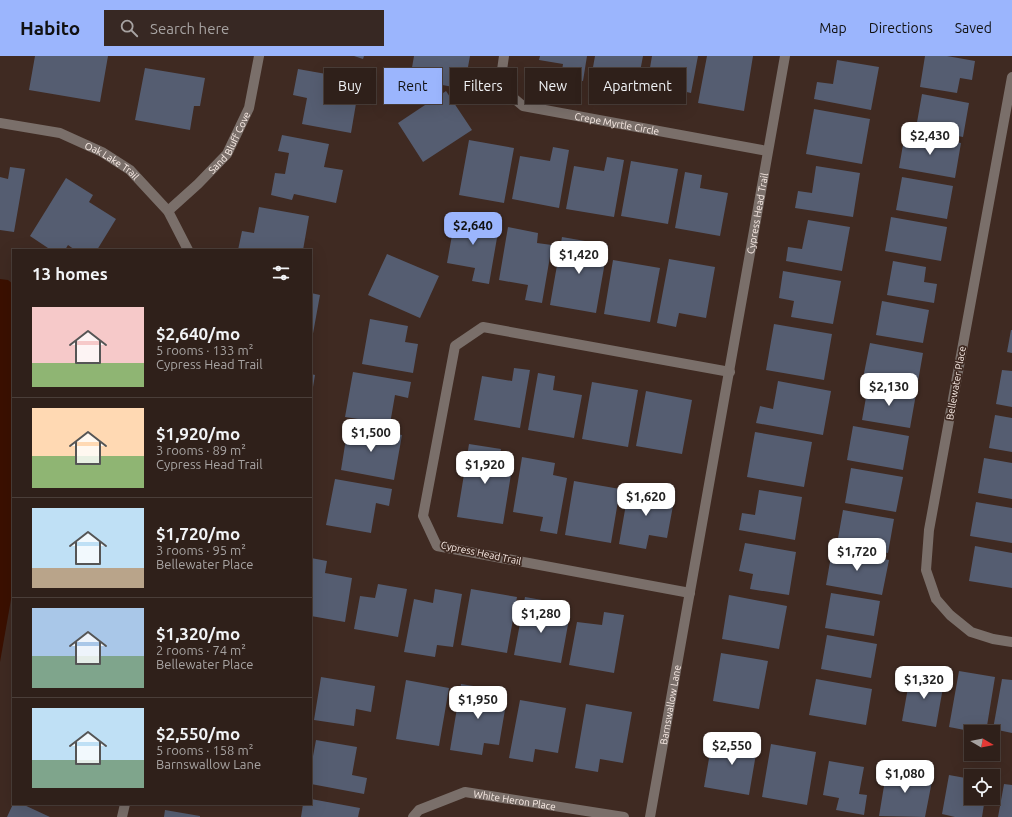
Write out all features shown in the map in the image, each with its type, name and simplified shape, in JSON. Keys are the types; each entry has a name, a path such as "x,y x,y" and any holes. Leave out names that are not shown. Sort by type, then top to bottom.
{"street":[{"name":"Sand Bluff Cove","path":"168,212 227,154 249,108 259,56"},
{"name":"Crepe Myrtle Circle","path":"504,56 502,70 510,95 523,106 767,151"},
{"name":"Cypress Head Trail","path":"730,372 483,327 455,346 423,516 437,546 690,593 730,372 767,151 785,56"},
{"name":"Bellewater Place","path":"1012,77 929,530 926,570 936,599 950,614 971,632 993,639 1012,642"},
{"name":"Oak Lake Trail","path":"0,123 60,133 102,152 130,170 168,212 187,249"},
{"name":"Barnswallow Lane","path":"650,817 690,593"},
{"name":"White Heron Place","path":"413,817 420,810 465,792 624,817"},
{"path":"122,817 125,805"}],"shaded area":[{"path":"0,279 8,280 12,283 12,594 0,662"}],"building":[{"path":"35,56 108,56 100,102 29,90"},
{"path":"354,56 364,56 363,59"},
{"path":"414,56 470,56 468,68 450,68 450,86 442,85 442,68 412,68"},
{"path":"540,56 587,56 583,81 581,81 581,68 562,68 563,64 539,60"},
{"path":"595,56 643,56 641,68 593,68"},
{"path":"652,56 698,56 691,93 686,92 686,68 650,68"},
{"path":"707,56 753,56 744,111 698,103"},
{"path":"925,56 947,56 975,61 972,80 960,78 957,93 920,87"},
{"path":"837,60 879,67 871,110 814,99 817,82 833,84"},
{"path":"145,68 205,78 200,106 194,106 190,130 135,120"},
{"path":"298,69 324,74 324,104 356,104 351,133 302,124 307,98 293,95"},
{"path":"446,91 450,97 450,104 455,104 472,130 423,162 398,123 426,104 442,104 442,94"},
{"path":"922,94 969,103 963,137 916,128"},
{"path":"814,109 870,119 862,164 806,154"},
{"path":"905,133 961,143 955,178 899,168"},
{"path":"282,135 329,144 324,167 343,170 336,203 294,194 292,200 271,195 275,173 285,174 289,153 278,151"},
{"path":"469,140 514,148 504,203 459,195"},
{"path":"553,147 569,150 559,208 512,199 520,156 550,161"},
{"path":"607,157 624,160 614,217 566,209 574,166 604,171"},
{"path":"631,161 678,169 668,224 621,216"},
{"path":"816,166 860,173 853,217 795,208 798,191 812,193"},
{"path":"10,167 25,169 14,232 0,230 0,177 8,179"},
{"path":"685,172 702,175 700,188 728,193 720,236 675,228"},
{"path":"902,177 953,186 947,219 896,210"},
{"path":"66,178 93,195 89,202 116,219 98,249 74,249 68,245 66,249 50,249 30,236"},
{"path":"259,207 309,216 303,249 238,249 242,231 254,233"},
{"path":"456,213 486,218 484,229 498,232 489,284 472,281 475,268 447,263"},
{"path":"891,217 947,227 941,261 885,251"},
{"path":"808,220 850,227 842,271 786,261 788,247 802,249"},
{"path":"508,227 538,233 537,243 552,245 542,303 525,300 528,285 499,280"},
{"path":"562,237 608,245 596,313 550,305"},
{"path":"387,254 439,276 420,318 368,295"},
{"path":"669,259 715,267 706,318 679,313 676,327 657,323"},
{"path":"613,260 660,268 650,322 604,314"},
{"path":"893,261 926,267 924,282 937,284 934,303 887,295"},
{"path":"783,271 841,281 833,324 791,317 794,301 779,298"},
{"path":"312,293 320,295 312,339"},
{"path":"882,301 929,310 923,343 876,335"},
{"path":"370,319 408,326 405,342 418,344 413,373 362,364"},
{"path":"774,324 832,334 824,380 766,370"},
{"path":"1012,330 1012,353 1007,352"},
{"path":"870,343 923,353 917,387 863,378"},
{"path":"514,368 530,370 520,428 474,420 482,376 512,381"},
{"path":"1002,370 1012,371 1012,407 996,404"},
{"path":"353,372 411,382 408,398 395,395 390,424 345,417"},
{"path":"538,373 555,376 553,390 582,395 574,438 528,430"},
{"path":"312,374 315,375 312,393"},
{"path":"778,381 831,391 823,435 756,423 760,406 773,409"},
{"path":"592,382 638,390 628,447 582,439"},
{"path":"868,386 916,394 910,428 862,420"},
{"path":"646,391 692,400 682,454 636,446"},
{"path":"995,415 1012,418 1012,452 989,448"},
{"path":"348,426 402,435 394,480 341,470"},
{"path":"853,426 909,436 903,470 847,460"},
{"path":"755,432 812,442 804,487 747,477"},
{"path":"469,444 501,449 499,460 513,462 503,524 457,517"},
{"path":"522,457 555,463 553,475 567,478 557,534 540,531 543,517 513,512"},
{"path":"984,458 1012,463 1012,499 978,493"},
{"path":"851,468 903,477 896,512 845,503"},
{"path":"335,479 392,489 389,506 376,503 371,533 326,525"},
{"path":"574,481 620,489 611,543 565,535"},
{"path":"629,487 675,495 667,538 649,535 646,549 619,544"},
{"path":"759,490 802,497 795,540 739,530 742,513 755,515"},
{"path":"976,502 1012,508 1012,543 970,536"},
{"path":"843,510 894,519 888,553 837,544"},
{"path":"745,543 796,552 789,595 750,589 753,574 739,571"},
{"path":"975,546 1012,553 1012,588 969,581"},
{"path":"832,550 889,560 882,595 826,585"},
{"path":"312,558 327,561 325,573 352,578 345,622 312,616"},
{"path":"378,584 407,589 398,637 354,629 360,596 375,598"},
{"path":"435,589 462,594 453,647 437,645 435,657 404,652 414,599 433,603"},
{"path":"471,589 517,597 507,653 461,645"},
{"path":"831,593 880,601 874,636 825,628"},
{"path":"729,595 787,606 779,649 722,639"},
{"path":"525,597 542,600 539,614 569,619 561,663 514,655"},
{"path":"604,612 624,615 614,673 569,665 577,622 602,625"},
{"path":"827,635 877,644 871,678 821,669"},
{"path":"721,653 768,661 759,709 713,701"},
{"path":"959,671 995,677 987,725 964,725 964,730 949,727"},
{"path":"923,672 945,676 936,727 902,721 909,682 921,684"},
{"path":"321,677 375,686 371,712 356,709 354,726 314,720"},
{"path":"816,679 872,689 866,725 809,715"},
{"path":"1002,679 1012,680 1012,733 1000,730 1000,725 994,725"},
{"path":"406,680 449,688 439,746 396,739"},
{"path":"461,684 492,689 491,695 507,698 499,745 484,743 482,755 450,750"},
{"path":"520,700 566,708 558,753 535,749 533,762 509,758"},
{"path":"586,704 632,712 623,763 600,759 598,772 575,768"},
{"path":"726,736 758,742 749,795 704,787 711,747 724,750"},
{"path":"316,740 357,747 352,775 367,778 364,794 312,784 312,762"},
{"path":"771,744 816,752 807,805 762,797"},
{"path":"829,761 864,767 859,794 867,795 864,815 836,810 839,798 823,795"},
{"path":"887,768 933,776 925,817 879,816"},
{"path":"949,775 964,778 964,805 984,805 982,817 955,817 942,814"},
{"path":"1004,784 1012,785 1012,817 998,817"},
{"path":"312,799 360,808 358,817 301,817 303,805 312,805"},
{"path":"13,805 24,805 50,817 7,817"},
{"path":"165,810 200,816 200,817 164,817"}]}
